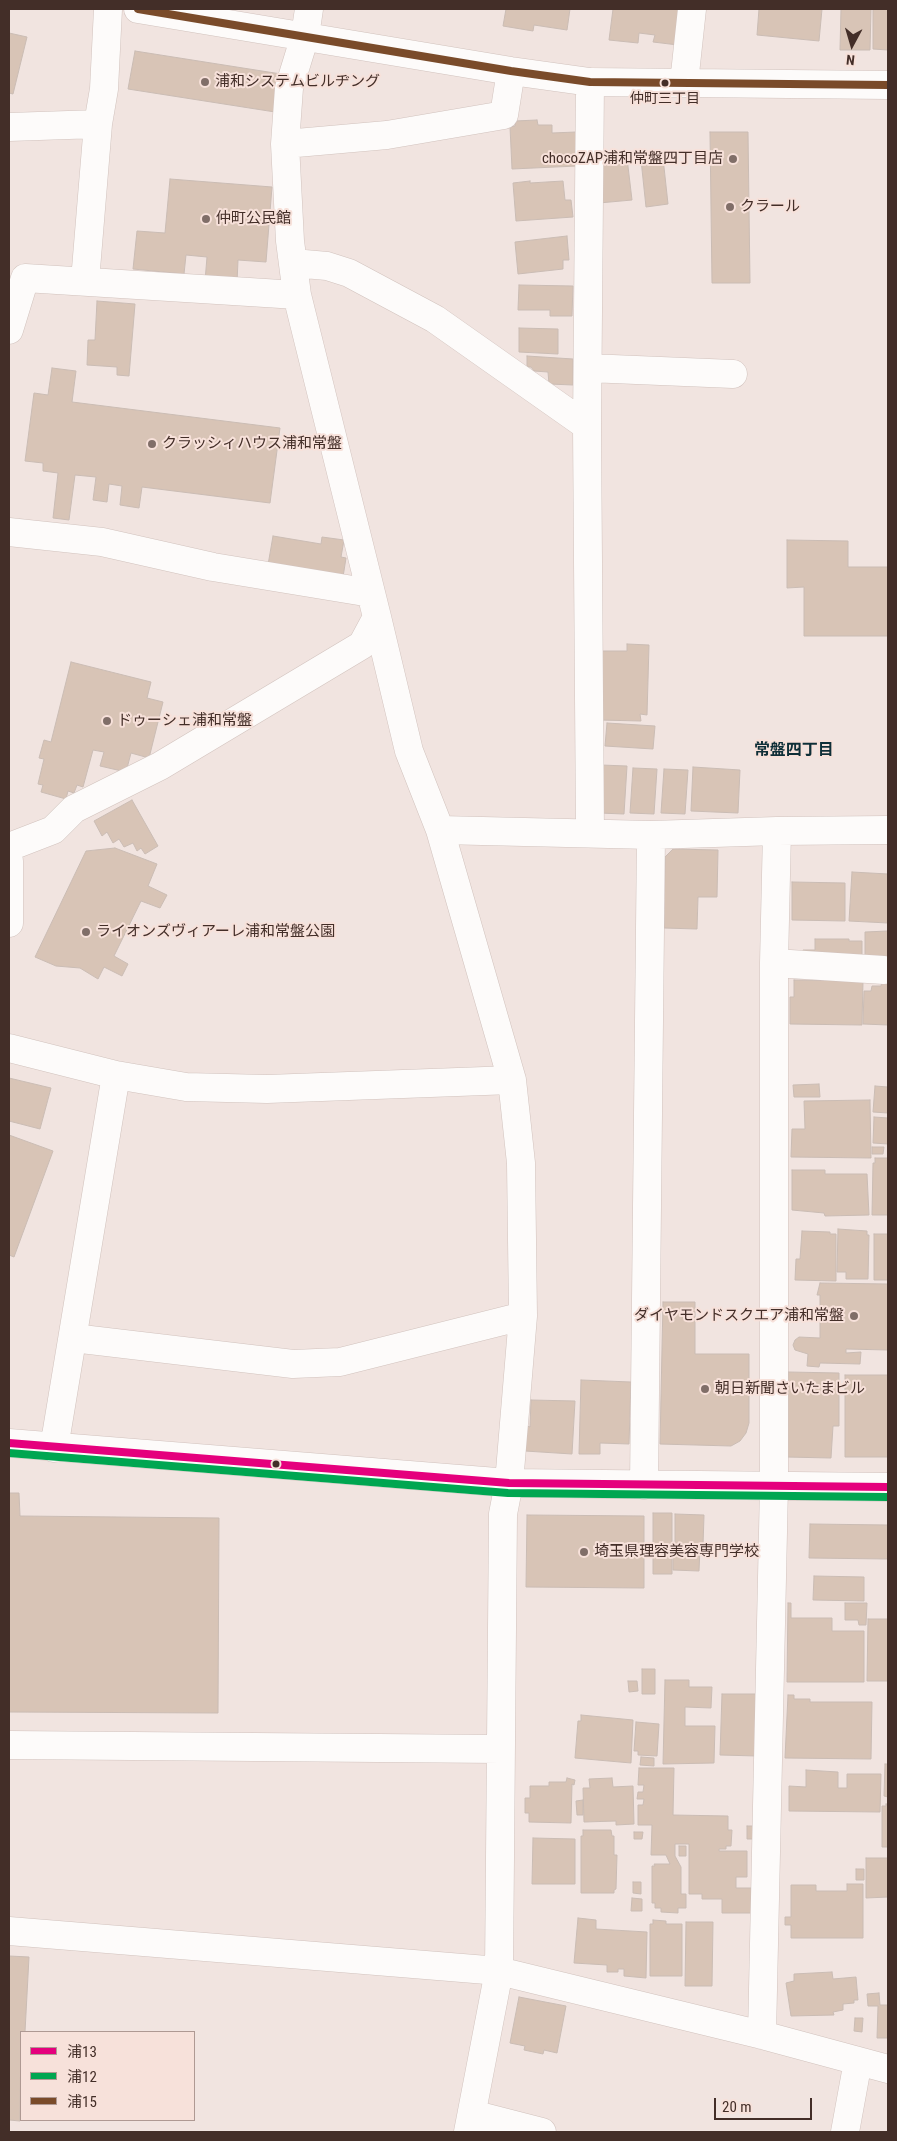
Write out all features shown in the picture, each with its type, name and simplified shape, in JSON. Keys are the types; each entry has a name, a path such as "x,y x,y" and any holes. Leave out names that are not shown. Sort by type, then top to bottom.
{"street":[{"path":"85,281 98,124 104,88 108,9"},
{"path":"138,9 511,71 590,82 888,86"},
{"path":"309,9 305,36 289,88 285,144 297,295 408,751 440,830 512,1080 521,1163 524,1316 509,1483 503,1514 499,1971 470,2123 542,2132"},
{"path":"684,84 692,9"},
{"path":"285,144 387,135 504,115 511,71"},
{"path":"590,82 587,426 590,833"},
{"path":"9,127 98,124"},
{"path":"293,263 327,266 349,273 435,319 587,426"},
{"path":"9,330 25,278 297,295"},
{"path":"588,368 733,374"},
{"path":"9,532 102,542 213,566 374,605"},
{"path":"9,847 53,830 74,809 160,766 362,645 374,605"},
{"path":"440,830 651,835 888,830"},
{"path":"762,2035 774,1486 774,963 777,831"},
{"path":"644,1485 651,835"},
{"path":"9,861 9,923"},
{"path":"774,963 884,970"},
{"path":"9,1048 116,1075 186,1087 258,1089 512,1080"},
{"path":"54,1448 116,1075"},
{"path":"73,1338 293,1364 330,1362 399,1349 524,1316"},
{"path":"9,1443 509,1483 888,1487"},
{"path":"9,1744 500,1749"},
{"path":"9,1931 499,1971 762,2035 888,2069"},
{"path":"845,2132 858,2061"}],"building":[{"path":"506,9 570,9 567,30 534,25 533,31 503,26"},
{"path":"613,9 683,9 678,45 653,42 655,35 639,33 638,43 609,40"},
{"path":"759,9 822,9 819,41 757,35"},
{"path":"841,9 871,9 870,50 840,50"},
{"path":"873,9 888,9 888,50 873,49"},
{"path":"9,33 27,37 13,94 9,93"},
{"name":"浦和システムビルヂング","path":"135,51 281,74 275,112 128,89"},
{"path":"537,120 538,125 552,125 552,133 576,132 577,166 512,169 510,127 515,126 515,121"},
{"name":"クラール","path":"710,132 748,132 750,283 712,283"},
{"path":"627,158 632,200 599,203 594,162"},
{"path":"663,158 668,204 646,207 641,160"},
{"path":"170,179 272,187 266,262 238,260 237,283 205,281 207,257 186,255 184,274 133,269 137,231 165,233"},
{"path":"530,181 530,183 563,181 565,200 571,200 573,217 516,221 513,183"},
{"path":"567,236 569,260 563,260 563,269 518,274 515,242"},
{"path":"519,285 573,286 572,316 550,316 550,310 518,310"},
{"path":"97,301 135,304 129,376 117,375 117,367 87,365 88,340 95,340"},
{"path":"519,328 558,329 558,354 519,352"},
{"path":"527,356 573,359 573,385 549,384 548,372 534,371 531,367 527,367"},
{"name":"クラッシィハウス浦和常盤","path":"52,368 76,371 72,402 280,428 270,503 142,487 139,508 120,505 122,486 109,484 107,502 93,500 96,477 75,475 69,520 53,518 58,473 43,471 43,463 25,461 34,393 48,395"},
{"path":"273,536 321,544 322,537 344,540 341,557 346,558 343,577 268,565"},
{"path":"787,540 848,541 848,567 888,567 888,636 804,636 804,587 787,588"},
{"path":"627,644 649,645 647,715 640,714 641,721 599,720 600,651 627,651"},
{"name":"ドゥーシェ浦和常盤","path":"71,662 151,682 147,698 163,702 149,758 131,753 126,772 100,766 104,752 93,750 83,787 77,785 74,793 68,791 66,799 41,792 43,785 38,784 44,759 39,758 44,740 51,742"},
{"path":"607,723 655,726 653,749 605,746"},
{"path":"601,765 627,766 624,814 599,813"},
{"path":"693,767 740,770 738,813 691,811"},
{"path":"633,768 657,769 654,814 630,813"},
{"path":"664,769 688,770 685,814 661,813"},
{"path":"132,800 158,846 145,854 141,848 137,851 133,843 124,847 119,839 113,843 107,832 102,836 94,821"},
{"name":"ライオンズヴィアーレ浦和常盤公園","path":"115,848 157,864 148,886 167,895 160,908 141,901 114,956 128,964 122,976 104,967 98,979 80,968 56,966 35,957 86,851"},
{"path":"673,849 718,850 717,897 698,897 697,929 664,928 665,857"},
{"path":"852,872 888,874 888,923 849,921"},
{"path":"792,882 845,883 845,921 792,920"},
{"path":"888,931 888,962 865,962 865,932"},
{"path":"815,939 862,941 862,963 803,963 803,950 815,950"},
{"path":"794,980 863,981 862,1025 790,1024 790,997 794,997"},
{"path":"882,982 888,982 888,1025 863,1024 864,991 871,991 872,986 881,986"},
{"path":"9,1078 51,1088 40,1129 9,1121"},
{"path":"819,1084 820,1097 794,1097 793,1085"},
{"path":"875,1086 888,1087 888,1113 873,1112"},
{"path":"870,1100 871,1158 791,1157 792,1129 805,1129 804,1101"},
{"path":"874,1117 888,1118 888,1144 873,1143"},
{"path":"9,1135 53,1151 14,1257 9,1255"},
{"path":"872,1147 884,1147 883,1154 872,1154"},
{"path":"875,1158 888,1158 888,1215 872,1215 873,1163 875,1163"},
{"path":"792,1170 825,1170 825,1174 867,1174 869,1215 825,1216 824,1213 792,1210"},
{"path":"838,1229 867,1231 867,1235 869,1235 868,1279 846,1279 846,1272 837,1272"},
{"path":"802,1231 836,1234 836,1281 795,1280 796,1259 800,1259"},
{"path":"874,1234 888,1234 888,1280 874,1280"},
{"name":"ダイヤモンドスクエア浦和常盤","path":"820,1283 888,1284 888,1350 846,1349 846,1353 861,1352 860,1364 820,1363 819,1367 807,1366 808,1354 795,1350 793,1345 799,1337 820,1338 820,1295 817,1295"},
{"name":"朝日新聞さいたまビル","path":"663,1302 695,1302 695,1354 749,1354 749,1423 746,1433 740,1441 731,1446 660,1444"},
{"path":"788,1372 839,1373 839,1426 833,1426 831,1458 786,1457"},
{"path":"845,1375 888,1375 888,1457 845,1457"},
{"path":"581,1380 631,1382 629,1444 600,1443 600,1454 579,1454"},
{"path":"531,1400 575,1401 572,1454 525,1451 527,1426 530,1427"},
{"path":"9,1493 19,1493 20,1516 219,1518 218,1713 9,1712"},
{"path":"653,1513 672,1513 672,1574 653,1574"},
{"path":"675,1514 704,1515 703,1546 675,1546"},
{"path":"527,1515 644,1516 644,1588 526,1587"},
{"path":"810,1524 888,1525 888,1559 809,1558"},
{"path":"673,1548 700,1548 699,1571 673,1570"},
{"path":"814,1576 864,1577 864,1601 813,1600"},
{"path":"788,1603 791,1603 791,1618 832,1618 832,1631 864,1631 864,1682 787,1682"},
{"path":"845,1603 867,1603 866,1625 859,1625 858,1620 845,1620"},
{"path":"868,1619 888,1619 888,1681 867,1681"},
{"path":"642,1669 655,1669 655,1694 642,1694"},
{"path":"665,1680 689,1680 689,1687 712,1687 711,1708 685,1707 685,1726 715,1726 714,1763 663,1764"},
{"path":"628,1681 637,1681 638,1691 629,1692"},
{"path":"722,1694 758,1694 757,1756 720,1755"},
{"path":"788,1695 794,1695 794,1699 810,1699 810,1702 872,1702 871,1759 785,1758"},
{"path":"581,1715 633,1720 631,1763 575,1758 578,1721 581,1721"},
{"path":"636,1722 659,1724 657,1756 638,1755 638,1751 634,1751"},
{"path":"641,1757 654,1758 654,1766 640,1765"},
{"path":"885,1764 888,1764 888,1797 884,1796"},
{"path":"639,1768 674,1768 673,1815 728,1816 728,1830 732,1830 731,1846 726,1846 726,1849 719,1849 719,1851 747,1851 747,1877 736,1877 736,1888 757,1888 757,1913 722,1913 722,1899 702,1899 702,1894 689,1894 689,1844 675,1844 675,1856 681,1867 681,1894 686,1894 686,1908 678,1908 678,1913 661,1912 661,1908 655,1908 655,1903 652,1903 652,1866 655,1866 654,1864 670,1864 666,1855 651,1855 652,1825 638,1825 638,1805 643,1805 644,1799 637,1799 638,1792 643,1792 644,1785 638,1785"},
{"path":"806,1770 838,1772 838,1788 847,1788 847,1774 881,1774 880,1812 789,1811 789,1786 806,1787"},
{"path":"567,1778 575,1780 574,1785 572,1784 571,1823 529,1822 529,1813 525,1813 525,1798 530,1798 530,1786 549,1786 549,1782 566,1782"},
{"path":"612,1778 613,1787 633,1786 634,1824 616,1825 616,1821 584,1822 583,1788 590,1788 589,1779"},
{"path":"583,1800 583,1815 577,1815 576,1801"},
{"path":"888,1804 888,1847 882,1847 882,1806 886,1806"},
{"path":"747,1826 756,1826 756,1839 747,1839"},
{"path":"583,1830 611,1830 612,1836 614,1836 614,1855 617,1855 616,1889 614,1893 581,1893 581,1836 583,1836"},
{"path":"634,1832 643,1832 642,1839 634,1839"},
{"path":"533,1838 575,1839 575,1884 532,1884"},
{"path":"679,1846 686,1846 686,1856 679,1856"},
{"path":"866,1858 888,1858 888,1897 866,1898"},
{"path":"856,1869 864,1869 864,1880 856,1880"},
{"path":"633,1882 641,1882 641,1894 633,1893"},
{"path":"847,1884 863,1884 863,1938 791,1938 791,1925 785,1925 785,1917 791,1917 791,1885 816,1885 816,1891 847,1891"},
{"path":"632,1898 642,1899 642,1911 631,1911"},
{"path":"578,1918 596,1920 596,1929 647,1932 646,1978 624,1976 624,1969 618,1969 618,1972 607,1972 607,1965 574,1963"},
{"path":"653,1920 666,1921 666,1924 682,1924 682,1976 650,1976 650,1924 653,1924"},
{"path":"686,1922 713,1922 712,1986 685,1986"},
{"path":"9,1956 29,1957 25,2031 20,2031 20,2121 9,2120"},
{"path":"832,1972 833,1979 856,1977 858,2000 854,2000 854,2003 843,2004 843,2010 833,2012 834,2015 791,2016 786,1983 794,1981 794,1974"},
{"path":"879,1993 880,2005 888,2005 888,2038 877,2038 878,2006 868,2006 867,1994"},
{"path":"519,1997 566,2006 557,2053 544,2050 543,2054 524,2050 525,2046 510,2043"},
{"path":"855,2018 863,2018 862,2032 854,2031"}],"transit line":[{"name":"浦15","path":"138,9 511,71 590,82 888,85"},
{"name":"浦13","path":"9,1443 509,1483 888,1487"},
{"name":"浦12","path":"9,1453 508,1493 888,1497"}],"place":[{"name":"浦和システムビルヂング","path":"205,82"},
{"name":"仲町三丁目","path":"665,83"},
{"name":"chocoZAP浦和常盤四丁目店","path":"733,159"},
{"name":"クラール","path":"730,207"},
{"name":"仲町公民館","path":"206,219"},
{"name":"クラッシィハウス浦和常盤","path":"152,444"},
{"name":"ドゥーシェ浦和常盤","path":"107,721"},
{"name":"ライオンズヴィアーレ浦和常盤公園","path":"86,932"},
{"name":"ダイヤモンドスクエア浦和常盤","path":"854,1316"},
{"name":"朝日新聞さいたまビル","path":"705,1389"},
{"name":"埼玉県理容美容専門学校","path":"584,1552"}],"district":[{"name":"常盤四丁目","path":"794,751"}]}
